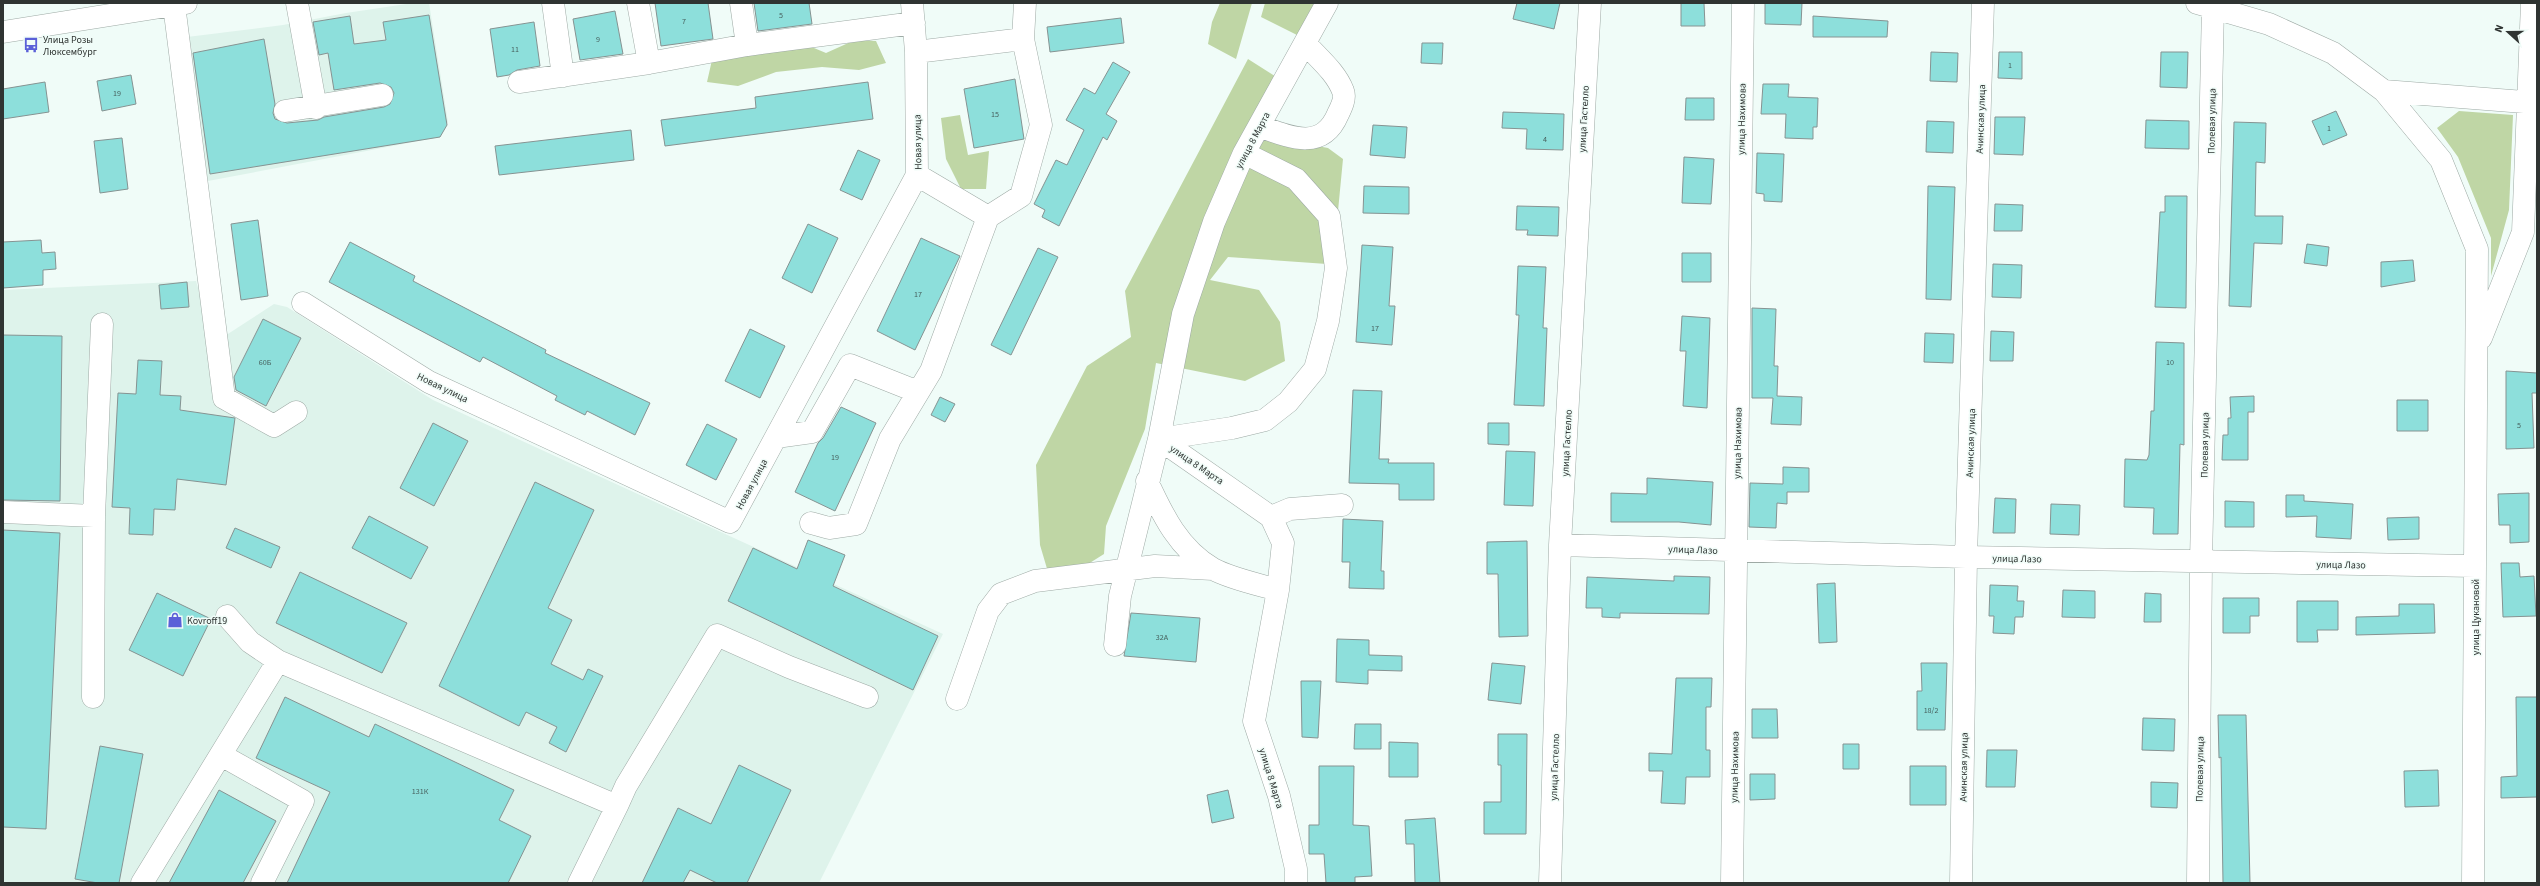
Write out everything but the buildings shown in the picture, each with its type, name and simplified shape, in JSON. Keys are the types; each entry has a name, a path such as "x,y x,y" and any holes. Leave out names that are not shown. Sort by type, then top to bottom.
{"street":[{"path":"297,3 316,108"},
{"path":"553,3 563,76"},
{"path":"638,3 648,63"},
{"path":"741,3 747,45"},
{"path":"811,523 829,528 856,524 890,439 931,372 988,217 1021,196 1041,125 1023,40 1025,3"},
{"name":"улица 8 Марта","path":"1296,883 1296,869 1279,796 1254,721 1278,590 1283,543 1271,517 1159,439 1182,314 1214,222 1244,153 1327,3"},
{"name":"улица Гастелло","path":"1550,883 1560,544 1590,3"},
{"name":"улица Нахимова","path":"1732,883 1743,3"},
{"name":"Ачинская улица","path":"1961,883 1966,557 1983,3"},
{"path":"2476,350 2523,232 2533,103 2532,3"},
{"path":"3,32 121,8 180,4 224,398 274,426 296,412"},
{"path":"2205,5 2269,24 2333,53 2384,91 2441,160 2477,248 2476,350"},
{"name":"Полевая улица","path":"2198,883 2205,5"},
{"path":"519,82 648,63 913,13"},
{"name":"Новая улица","path":"303,302 429,382 730,522 917,175 916,52 913,13"},
{"path":"916,52 1023,40"},
{"path":"1259,126 1306,140 1325,134 1334,123 1344,93 1337,78 1305,43"},
{"path":"2384,91 2533,103"},
{"path":"285,112 316,108 382,95"},
{"path":"1115,645 1120,596 1147,482 1159,439 1232,428 1265,420 1288,402 1315,369 1328,322 1336,268 1329,216 1296,179 1244,153"},
{"path":"917,175 988,217"},
{"path":"93,697 94,516 102,324"},
{"name":"улица Цукановой","path":"2473,883 2476,350"},
{"path":"776,437 812,432 850,365 918,392"},
{"path":"1147,482 1165,520 1187,549 1213,569"},
{"path":"1271,517 1290,509 1342,505"},
{"path":"3,512 94,516"},
{"name":"улица Лазо","path":"1560,544 1736,551 1966,557 2475,566"},
{"path":"957,699 988,611 1001,594 1036,581 1155,566 1213,569 1278,590"},
{"path":"227,616 250,642 278,661 617,806"},
{"path":"579,883 626,786 717,634 789,667 867,697"},
{"path":"142,883 278,661"},
{"path":"221,755 302,801 262,883"}],"shaded area":[{"path":"413,3 429,3 448,122 440,137 208,181 187,37 283,25 346,13"},
{"path":"196,281 214,343 274,304 287,307 433,400 943,634 819,883 3,883 3,290"}],"green space":[{"path":"1220,3 1252,3 1236,59 1208,44 1212,22"},
{"path":"1265,3 1315,3 1297,35 1261,17"},
{"path":"855,40 876,41 886,63 859,70 822,67 776,72 738,86 707,82 712,60 802,43 826,53"},
{"path":"1248,59 1278,78 1248,133 1328,148 1343,159 1338,211 1327,264 1228,257 1210,280 1259,290 1280,322 1285,361 1245,381 1156,363 1145,429 1106,526 1104,554 1069,576 1048,572 1040,545 1036,465 1087,366 1131,337 1125,291"},
{"path":"2459,111 2513,115 2509,210 2491,276 2491,238 2458,157 2437,128"},
{"path":"960,115 968,155 989,151 986,189 961,189 946,159 941,118"}],"place":[{"name":"Улица Розы Люксембург","path":"31,45"},
{"name":"Kovroff19","path":"175,620"}]}
